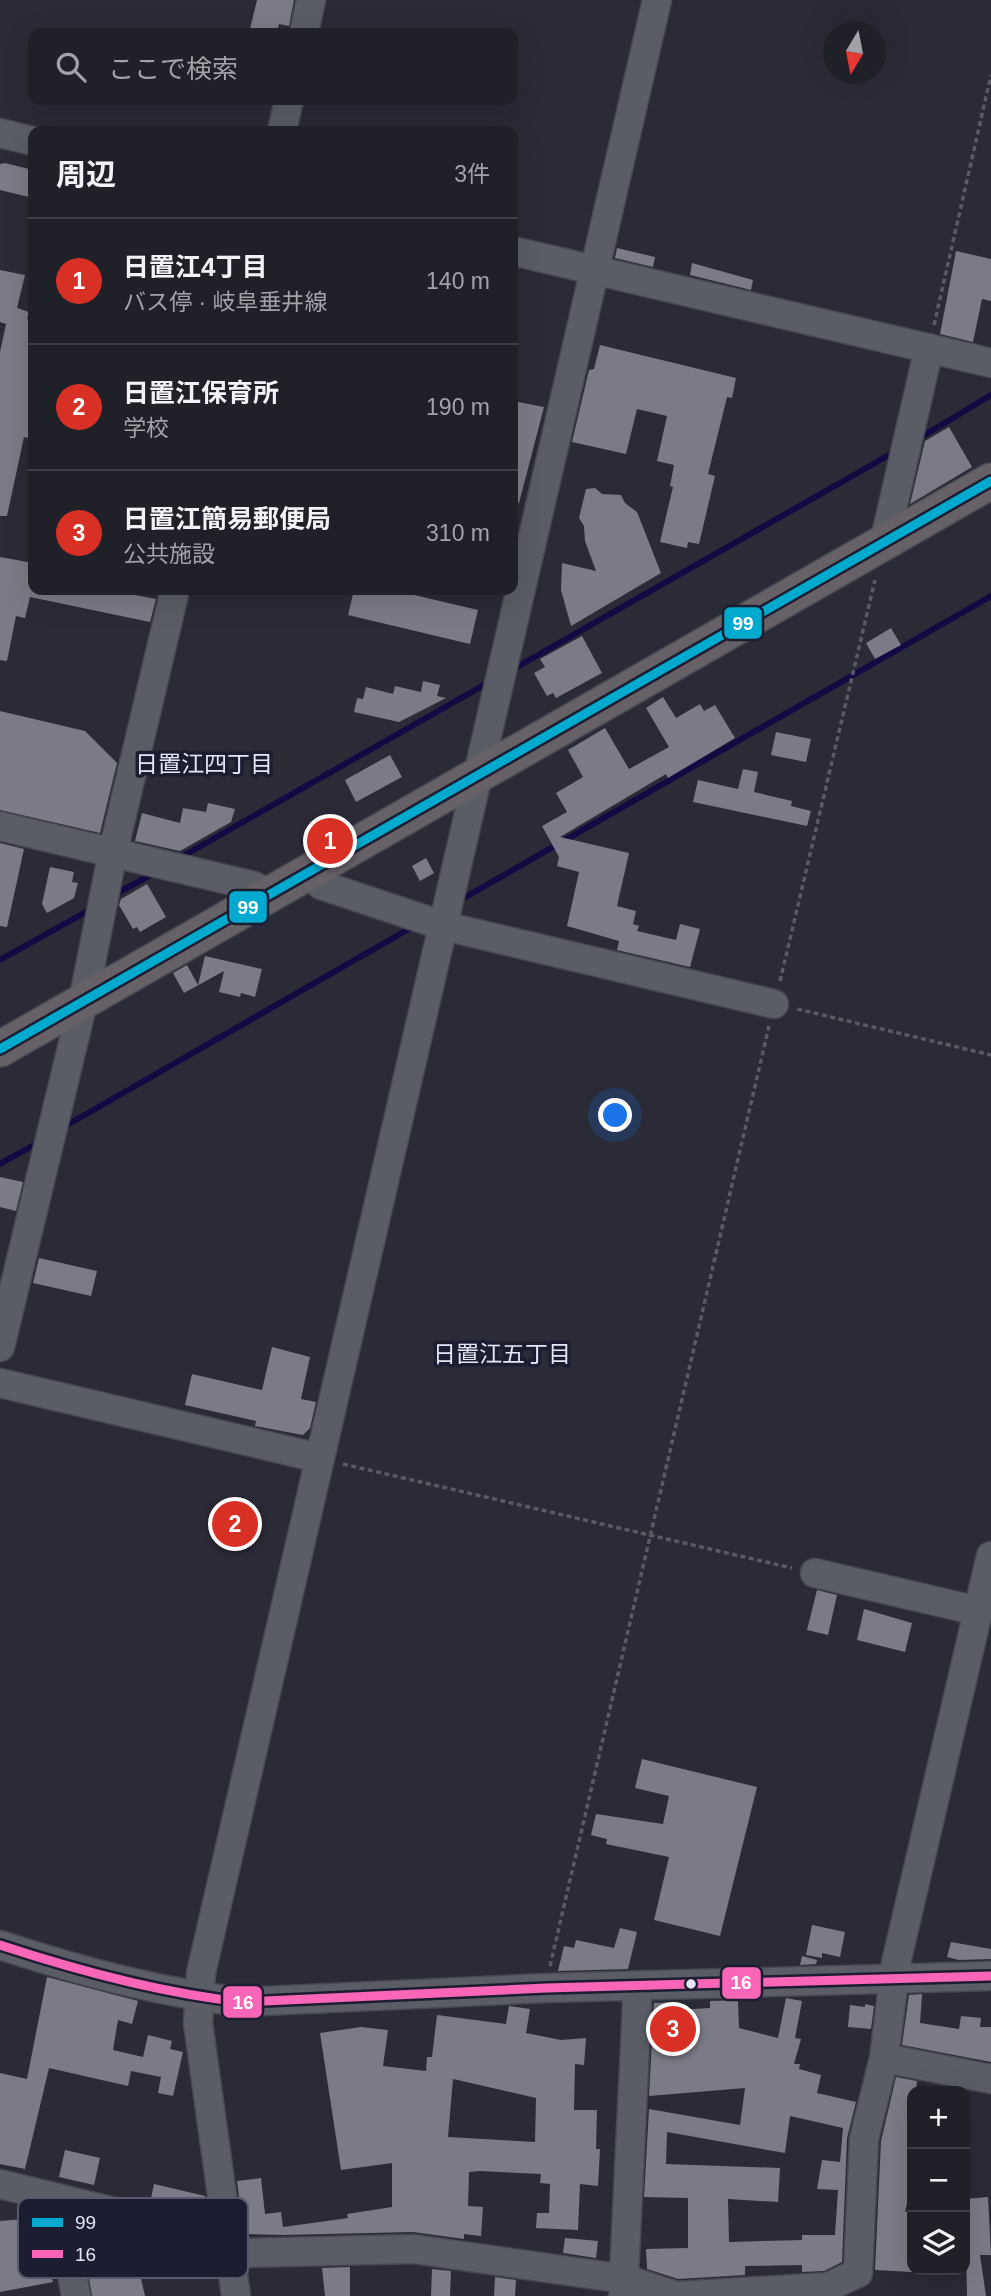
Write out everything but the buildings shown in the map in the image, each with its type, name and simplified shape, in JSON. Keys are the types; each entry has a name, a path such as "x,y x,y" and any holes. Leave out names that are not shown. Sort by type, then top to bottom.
{"main road":[{"path":"0,1049 991,481"}],"street":[{"path":"305,28 312,0"},
{"path":"518,594 657,0"},
{"path":"283,126 288,105"},
{"path":"0,133 28,140"},
{"path":"518,252 991,363"},
{"path":"884,544 929,348"},
{"path":"0,1347 83,1002 113,852 174,595"},
{"path":"221,2198 198,2023 201,1973 444,926 518,595"},
{"path":"0,826 254,886 270,894"},
{"path":"307,873 321,885 444,926 774,1004"},
{"path":"0,1383 319,1458"},
{"path":"248,2253 356,2248 413,2249 676,2295 828,2287 858,2273 864,2139 884,2058 894,1979 991,1556"},
{"path":"815,1573 978,1611"},
{"path":"0,1945 124,1981 199,1997 242,2002 546,1988 991,1976"},
{"path":"624,2288 638,2005 636,1987"},
{"path":"884,2058 991,2079"},
{"path":"0,2184 58,2198"},
{"path":"73,2278 76,2296"},
{"path":"233,2278 236,2296"}],"path":[{"path":"929,348 991,75"},
{"path":"546,1988 774,1004 884,544"},
{"path":"774,1004 991,1055"},
{"path":"319,1458 815,1573"}],"waterway":[{"path":"918,439 991,395"},
{"path":"510,671 896,451"},
{"path":"457,902 991,596"},
{"path":"178,859 491,681"},
{"path":"114,895 154,873"},
{"path":"0,960 93,908"},
{"path":"62,1128 414,926"},
{"path":"0,1164 41,1141"}],"transit line":[{"name":"99","path":"0,1049 991,481"},
{"name":"16","path":"0,1945 120,1980 242,2002 546,1988 991,1976"}],"place":[{"name":"日置江4丁目","path":"330,841"},
{"name":"日置江保育所","path":"235,1524"},
{"name":"日置江簡易郵便局","path":"673,2029"}],"district":[{"name":"日置江四丁目","path":"204,764"},
{"name":"日置江五丁目","path":"502,1354"}]}
